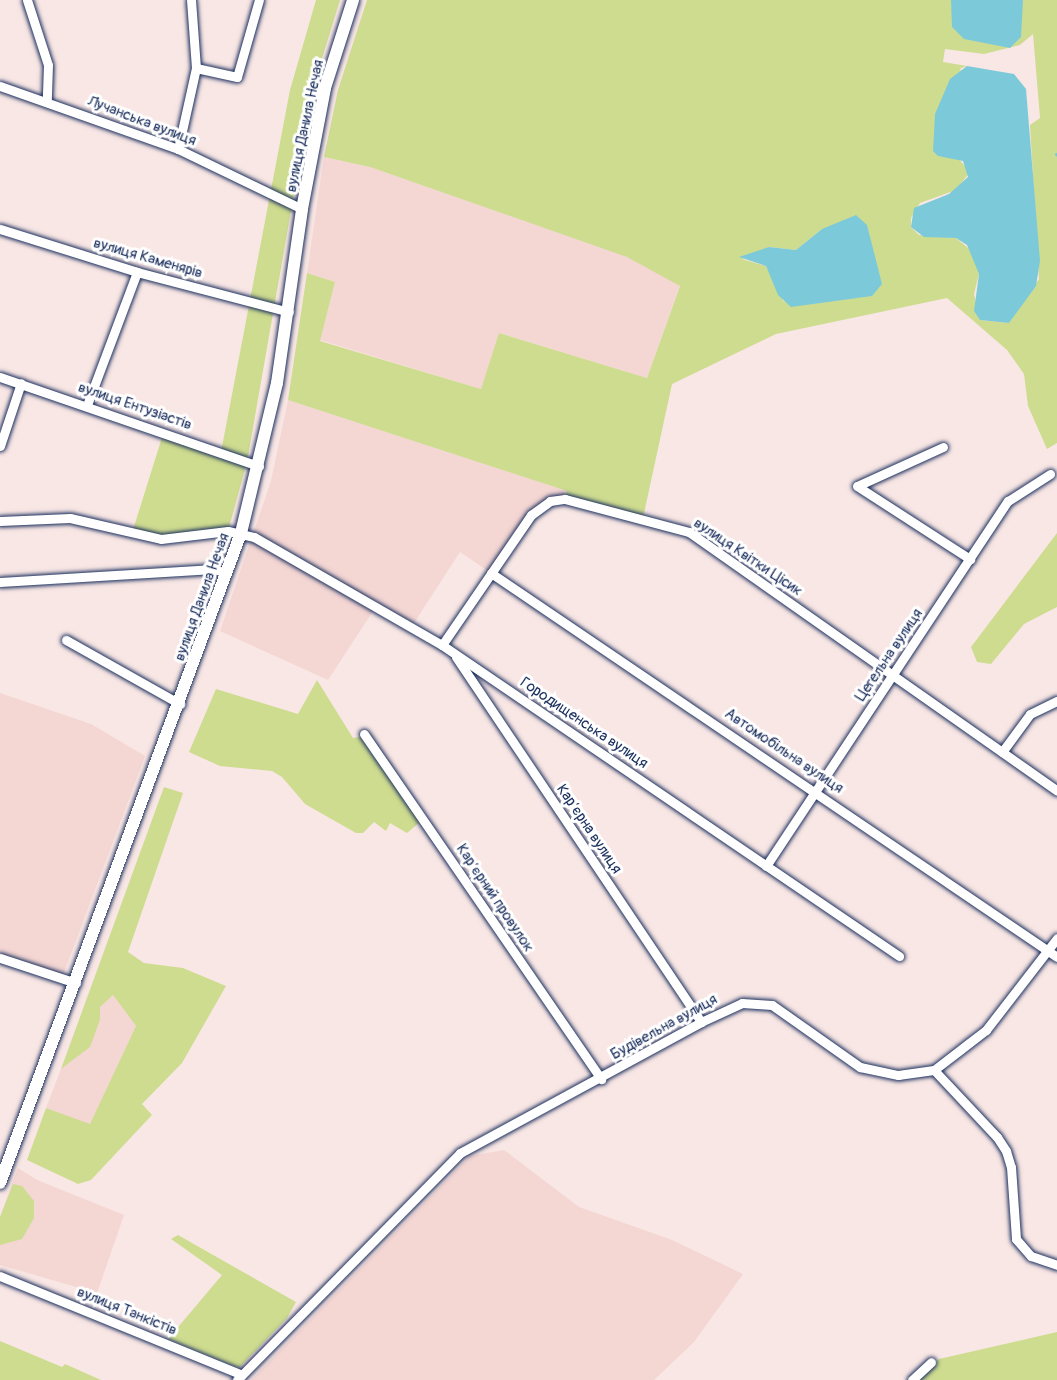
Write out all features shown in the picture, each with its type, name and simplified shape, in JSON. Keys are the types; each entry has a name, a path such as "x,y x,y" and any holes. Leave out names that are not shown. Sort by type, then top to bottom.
{"main road":[{"name":"вулиця Данила Нечая","path":"0,1183 180,704 241,533 259,466 289,312 302,209 325,88 353,0"}],"street":[{"path":"27,0 48,65 47,102"},
{"path":"177,149 196,68 191,0"},
{"path":"196,68 237,77 259,0"},
{"name":"Лучанська вулиця","path":"0,86 177,149 302,209"},
{"name":"вулиця Каменярів","path":"0,229 137,272 289,312"},
{"path":"87,405 137,272"},
{"name":"вулиця Ентузіастів","path":"0,377 259,466"},
{"path":"0,446 21,383"},
{"path":"943,447 857,486 970,559"},
{"name":"Цегельна вулиця","path":"766,866 1008,501 1050,474"},
{"name":"вулиця Квітки Цісик","path":"442,645 531,515 550,501 565,499 689,532 1057,791"},
{"path":"0,521 70,518 161,539 228,531 241,533"},
{"name":"Городищенська вулиця","path":"241,533 377,605 453,652 899,956"},
{"path":"0,582 214,569 226,573"},
{"name":"Автомобільна вулиця","path":"491,573 1049,948 1057,957"},
{"path":"66,640 180,704"},
{"name":"Карʼєрна вулиця","path":"453,652 701,1022"},
{"path":"1002,752 1030,714 1057,701"},
{"name":"Карʼєрний провулок","path":"364,734 601,1079"},
{"name":"Будівельна вулиця","path":"240,1377 460,1153 601,1079 701,1022 742,1003 772,1005 860,1067 898,1075 934,1070 986,1030 1057,938"},
{"path":"0,958 76,983"},
{"path":"934,1070 997,1137 1006,1151 1011,1167 1016,1239 1031,1256 1057,1265"},
{"name":"вулиця Танкістів","path":"0,1276 240,1377"},
{"path":"912,1380 931,1362"}],"shaded area":[{"path":"324,157 370,167 628,257 680,285 647,378 500,333 481,389 320,340 335,282 307,273"},
{"path":"288,400 567,491 565,499 542,505 491,573 460,552 412,626 377,605 328,680 220,631 271,481"},
{"path":"0,693 91,724 145,756 63,975 0,954"},
{"path":"113,995 136,1026 90,1125 46,1108 61,1069 89,1047 100,1020 99,1007"},
{"path":"504,1150 579,1207 672,1240 743,1274 694,1342 654,1380 251,1380 470,1156"},
{"path":"18,1168 37,1180 124,1215 97,1293 0,1265 0,1217"}],"green space":[{"path":"316,0 340,0 312,91 247,462 228,531 170,539 132,533 164,431 221,452 290,90"},
{"path":"367,0 1057,0 1057,443 1047,449 1028,406 1024,374 1007,350 947,298 776,334 672,384 643,518 565,499 567,491 288,400 307,273 335,282 320,341 481,389 499,333 647,378 680,286 627,257 370,167 324,157 338,90","holes":["1033,34 1040,118 1030,125 1039,279 1009,323 980,320 974,294 979,274 973,252 956,238 919,235 911,227 911,218 920,203 956,190 970,172 958,158 938,156 961,68 967,66 943,62 945,49 984,54 1020,45","822,229 784,302 766,266 742,259 769,247 796,250"]},
{"path":"1057,533 1057,607 1024,624 991,664 977,662 971,647"},
{"path":"317,680 353,738 360,737 420,822 407,833 390,823 386,831 374,822 363,833 356,833 305,804 282,777 272,771 220,766 189,752 216,689 298,714"},
{"path":"164,787 183,793 128,952 144,963 183,968 226,986 182,1063 142,1104 152,1115 91,1180 78,1184 27,1160 46,1108 90,1124 136,1026 113,995 100,1007 100,1020 90,1047 61,1069"},
{"path":"13,1184 22,1186 34,1201 34,1218 22,1239 0,1245 0,1217"},
{"path":"178,1235 296,1302 287,1318 239,1368 168,1339 222,1275 171,1239"},
{"path":"1057,1332 1057,1380 912,1380 939,1359"},
{"path":"0,1341 62,1367 65,1364 101,1380 0,1380"}],"water":[{"path":"951,0 1023,0 1021,37 1010,48 964,39 952,27"},
{"path":"967,66 1014,74 1026,89 1040,261 1036,286 1009,323 980,320 974,311 979,274 967,245 956,238 924,237 911,227 914,208 949,194 968,177 963,161 938,156 933,151 935,114 950,79"},
{"path":"856,215 867,225 882,284 872,296 791,307 778,295 766,266 739,257 769,247 796,250 822,229"}]}
